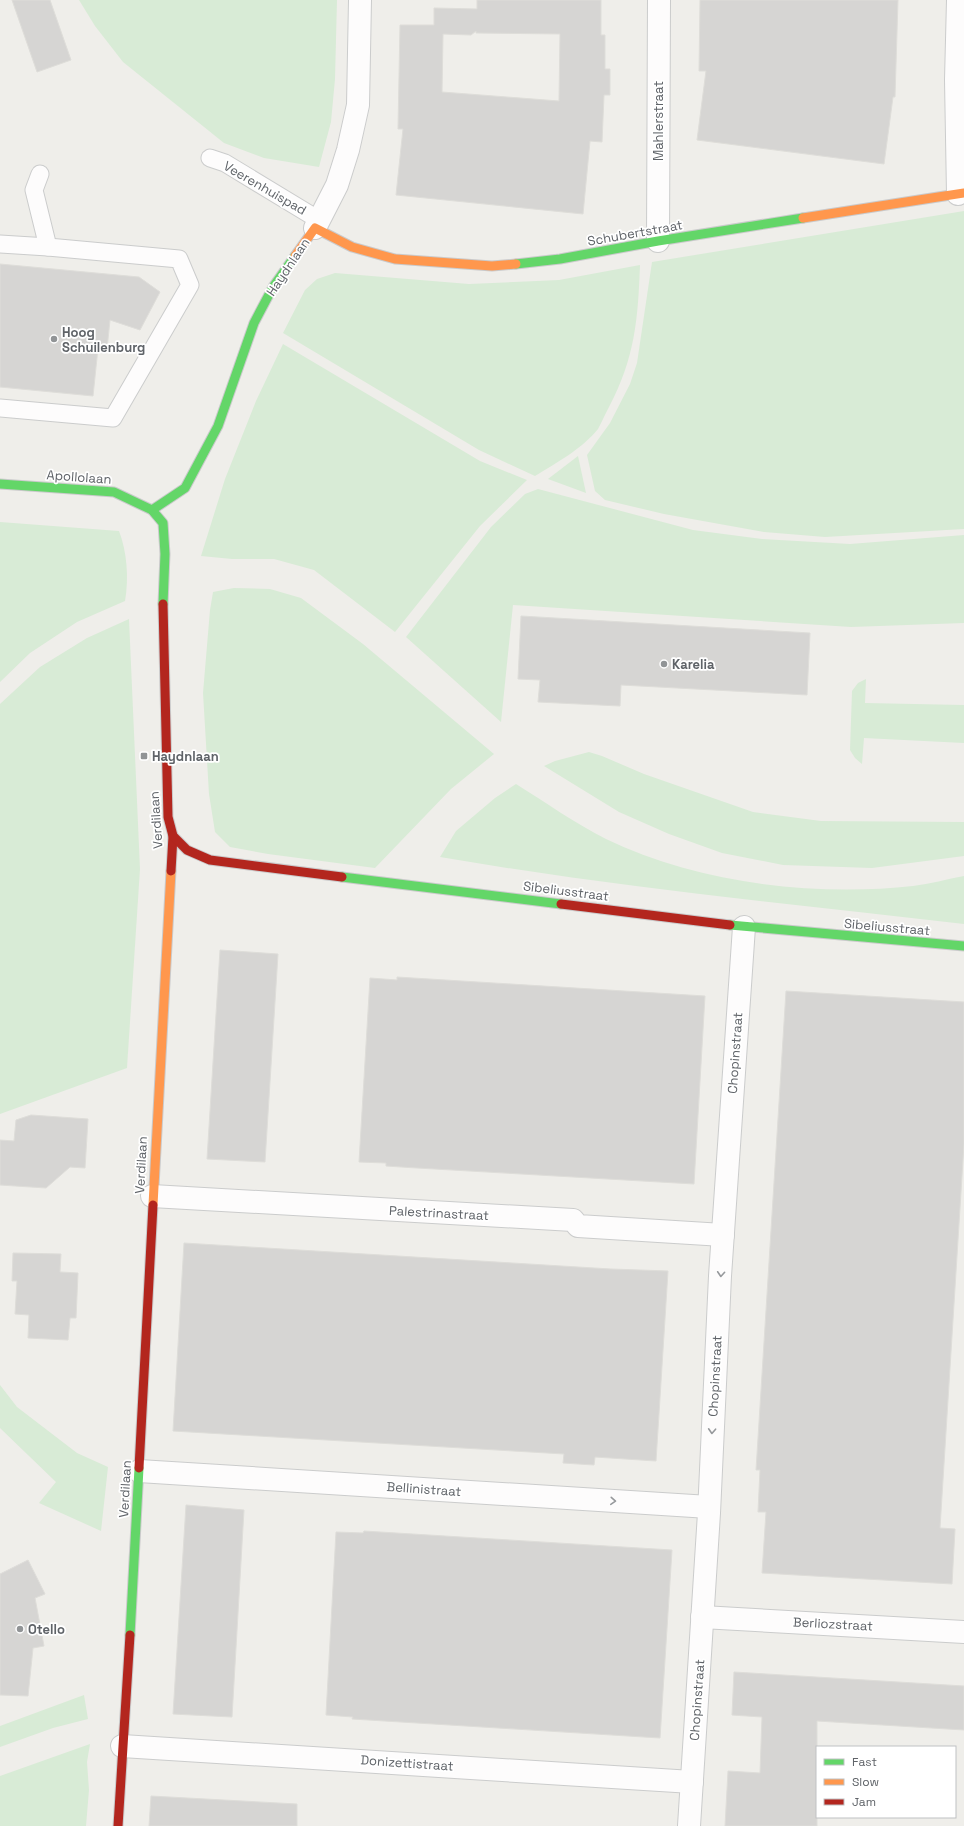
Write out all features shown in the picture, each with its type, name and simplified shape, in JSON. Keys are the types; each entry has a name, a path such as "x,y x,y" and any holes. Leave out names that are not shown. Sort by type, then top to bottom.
{"street":[{"name":"Haydnlaan","path":"152,510 185,488 218,426 254,323 273,287 317,224 337,185 348,150 358,105 360,0"},
{"name":"Mahlerstraat","path":"658,242 659,0"},
{"path":"958,0 956,80 961,193"},
{"name":"Schubertstraat","path":"317,224 352,247 395,259 492,266 560,259 961,193"},
{"name":"Apollolaan","path":"0,484 114,492 152,510"},
{"name":"Verdilaan","path":"118,1826 139,1471 152,1196 173,836 168,817 163,603 165,554 163,523 152,510"},
{"name":"Sibeliusstraat","path":"173,836 187,850 210,860 744,927 964,946"},
{"name":"Chopinstraat","path":"689,1826 709,1507 723,1235 744,927"},
{"name":"Palestrinastraat","path":"152,1196 573,1220 578,1226 723,1235"},
{"name":"Bellinistraat","path":"139,1471 709,1507"},
{"name":"Berliozstraat","path":"702,1617 964,1632"},
{"name":"Donizettistraat","path":"122,1746 692,1782"}],"lane":[{"name":"Veerenhuispad","path":"210,158 225,163 317,224"},
{"path":"40,174 34,190 48,247"},
{"path":"0,244 179,259 190,285 113,418 0,408"}],"green space":[{"path":"79,0 337,0 335,79 331,122 319,167 264,158 224,143 123,62 95,26"},
{"path":"964,211 964,529 825,537 764,532 664,514 605,500 595,491 587,455 610,423 630,384 637,363 652,262"},
{"path":"640,265 636,321 630,355 618,389 601,424 585,443 560,461 535,476 479,450 283,333 305,290 317,279 335,273 469,284 559,280"},
{"path":"283,344 480,461 527,480 480,526 395,632 314,570 274,559 232,559 201,556 225,479 256,401"},
{"path":"578,456 586,493 548,479"},
{"path":"538,489 693,530 762,539 850,544 964,535 964,623 851,627 513,605 501,722 406,637 491,527 525,494"},
{"path":"0,522 119,531 124,548 127,574 125,601 77,622 30,653 0,682"},
{"path":"234,588 270,589 301,598 363,644 494,754 451,789 375,868 268,854 230,847 215,832 209,794 203,693 210,610 213,592"},
{"path":"129,619 140,869 127,1068 0,1114 0,704 40,667 87,638"},
{"path":"866,679 865,703 964,705 964,743 864,738 862,764 855,758 850,750 852,691 858,683"},
{"path":"589,752 644,774 753,812 821,821 964,822 964,856 872,868 783,865 722,853 669,834 619,812 544,766 555,761"},
{"path":"516,784 572,820 606,839 641,854 678,866 717,876 796,888 875,889 913,886 964,876 964,924 636,886 505,868 440,857 456,831 495,798"},
{"path":"0,1385 17,1407 77,1453 108,1467 101,1531 39,1503 56,1482 0,1428"},
{"path":"84,1695 88,1719 53,1728 0,1747 0,1726"},
{"path":"90,1744 87,1762 89,1790 86,1826 0,1826 0,1776"}],"building":[{"path":"12,0 50,0 71,60 37,72"},
{"path":"477,0 601,0 601,35 605,35 605,69 610,69 610,95 604,95 602,142 590,141 583,214 396,195 403,129 398,129 400,25 434,25 434,8 477,9","holes":["476,31 476,33 560,34 559,101 442,92 443,34 471,35"]},
{"path":"700,0 898,0 895,97 893,97 884,164 697,140 706,71 699,71"},
{"name":"Hoog Schuilenburg","path":"0,264 139,277 160,292 140,330 110,320 107,349 98,348 93,396 0,387"},
{"name":"Karelia","path":"521,616 810,633 807,695 621,685 620,706 538,702 540,680 518,679"},
{"path":"220,950 278,954 265,1162 207,1159"},
{"path":"397,977 705,996 694,1184 386,1166 386,1163 359,1162 370,978 397,980"},
{"path":"786,991 964,1002 964,1144 940,1528 955,1529 952,1584 762,1573 766,1512 758,1512 760,1470 756,1470"},
{"path":"31,1115 88,1119 85,1168 70,1167 46,1188 0,1185 0,1140 14,1141 16,1120"},
{"path":"184,1243 611,1269 668,1271 656,1461 595,1457 594,1465 563,1463 564,1454 173,1431"},
{"path":"13,1253 61,1254 60,1272 78,1273 76,1318 70,1318 68,1340 28,1338 29,1315 15,1314 17,1281 12,1281"},
{"path":"186,1505 244,1510 232,1717 173,1714"},
{"path":"364,1531 672,1550 660,1738 352,1719 353,1717 326,1715 336,1532 363,1533"},
{"name":"Otello","path":"28,1560 45,1594 35,1598 44,1646 33,1648 28,1696 0,1695 0,1574"},
{"path":"734,1672 964,1686 964,1730 817,1721 817,1826 725,1826 728,1771 760,1773 762,1717 732,1715"},
{"path":"151,1796 297,1804 297,1826 149,1826"}],"traffic: fast":[{"path":"516,264 560,259 658,241 803,218"},
{"path":"152,510 185,488 218,426 254,323 273,287 295,256"},
{"path":"0,484 114,492 152,510 163,523 165,554 163,604"},
{"path":"342,877 561,904"},
{"path":"730,925 964,946"},
{"path":"130,1635 139,1468"}],"traffic: slow":[{"path":"803,218 964,193"},
{"path":"295,256 315,228 352,247 395,259 492,266 516,264"},
{"path":"153,1205 171,871"}],"traffic: jam":[{"path":"163,604 168,817 173,836 171,871"},
{"path":"173,836 187,850 210,860 342,877"},
{"path":"561,904 730,925"},
{"path":"139,1468 153,1205"},
{"path":"118,1826 130,1635"}],"place":[{"name":"Hoog Schuilenburg","path":"54,339"},
{"name":"Karelia","path":"664,664"},
{"name":"Haydnlaan","path":"144,756"},
{"name":"Otello","path":"20,1629"}]}
